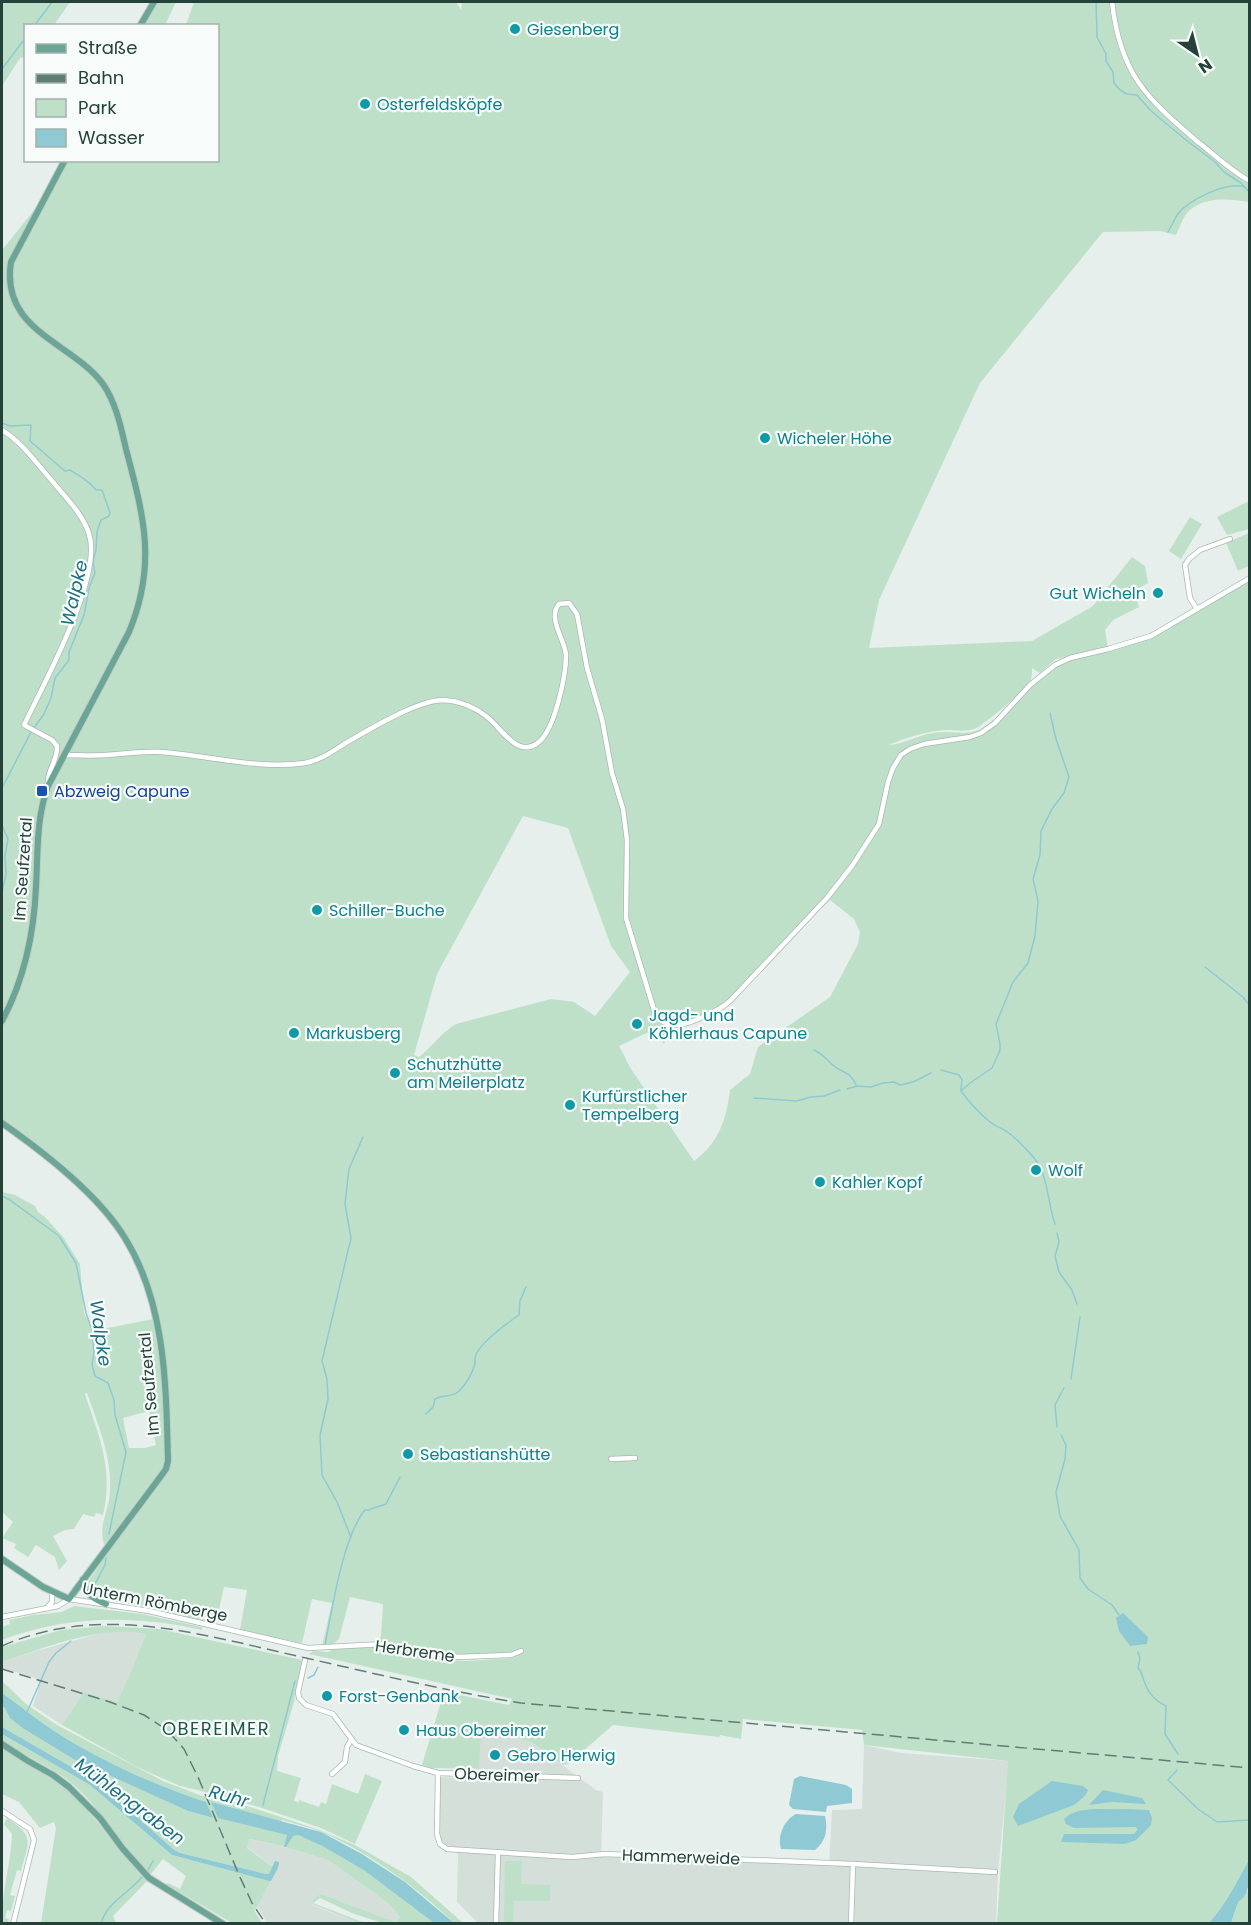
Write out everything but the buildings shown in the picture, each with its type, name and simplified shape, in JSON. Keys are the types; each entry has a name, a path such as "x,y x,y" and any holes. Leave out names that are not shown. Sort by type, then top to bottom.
{"main road":[{"path":"141,24 154,2"},
{"name":"Im Seufzertal","path":"2,1021 18,985 29,941 36,890 40,813 48,786 134,621 143,586 146,555 141,505 110,397 92,372 29,327 18,314 10,295 8,276 11,262 64,162"},
{"name":"Im Seufzertal","path":"2,1124 46,1156 86,1191 116,1224 129,1244 144,1277 158,1328 164,1370 167,1466 69,1599"},
{"name":"Unterm Römberge","path":"2,1559 52,1592 69,1599"},
{"path":"83,1580 89,1594 106,1604"},
{"path":"2,1744 53,1775 75,1793 100,1818 149,1878 223,1923"}],"street":[{"path":"1112,2 1119,44 1132,74 1145,94 1238,174 1250,181"},
{"path":"2,430 31,456 69,502 85,524 91,546 92,558 83,595 24,725 52,740 57,746 55,760 49,773 48,786"},
{"path":"1197,609 1190,598 1185,565 1189,559 1207,546 1230,539"},
{"path":"65,755 159,752 276,765 303,763 326,756 387,720 441,700 475,709 514,744 523,747 531,746 548,731 558,701 566,656 555,613 559,604 569,603 577,614 587,668 600,710 612,773 623,809 627,840 626,918 654,1010 662,1021 674,1025 710,1014 730,1001 842,880 877,829 893,768 905,752 924,744 970,737 981,733 995,723 1030,685 1055,665 1070,658 1151,636 1250,578"},
{"path":"611,1459 635,1458"},
{"path":"47,1608 52,1602 52,1592"},
{"path":"2,1617 58,1606 69,1599"},
{"name":"Unterm Römberge","path":"69,1599 154,1612 308,1650"},
{"name":"Herbreme","path":"308,1650 384,1644 458,1658 511,1655 521,1651"},
{"name":"Obereimer","path":"305,1660 298,1692 299,1698 306,1705 333,1714 356,1745 438,1773 578,1778"},
{"path":"332,1774 345,1761 347,1747 351,1740"},
{"name":"Hammerweide","path":"438,1773 437,1834 440,1844 447,1849 572,1857 605,1854 995,1872"},
{"path":"2,1812 30,1829 34,1840 13,1923"},
{"path":"496,1923 498,1853"},
{"path":"851,1923 853,1864"}],"shaded area":[{"path":"117,1631 146,1634 117,1702 84,1692 62,1725 33,1706 39,1679 2,1668 2,1662 29,1653 101,1633"},
{"path":"480,1728 531,1742 596,1790 603,1792 601,1857 768,1861 829,1866 832,1810 862,1809 864,1745 901,1753 1009,1761 998,1872 996,1923 478,1923 457,1902 458,1856 456,1847 446,1845 440,1838 439,1777 478,1779"},
{"path":"248,1839 282,1846 328,1860 388,1903 400,1917 396,1922 321,1894 312,1905 359,1923 267,1923 257,1907 277,1870 247,1847"}],"green space":[{"path":"2,2 70,2 55,24 24,24 24,57 20,58 2,86"},
{"path":"153,2 176,2 165,24 140,24"},
{"path":"194,2 456,2 461,10 462,2 1109,2 1124,62 1143,93 1170,121 1202,147 1221,162 1244,175 1218,156 1177,120 1138,78 1122,44 1114,2 1249,2 1249,202 1218,200 1204,202 1185,215 1176,235 1160,231 1103,232 980,383 879,600 869,648 1032,641 1093,606 1132,557 1145,566 1148,583 1134,591 1139,607 1113,620 1105,630 1108,648 1056,659 1040,673 1032,668 1031,680 1027,686 979,727 931,732 888,745 933,733 973,732 983,728 994,719 992,725 1014,702 1062,661 1149,639 1249,582 1250,1860 1226,1901 1209,1923 997,1923 1008,1761 864,1745 862,1730 743,1719 741,1739 613,1725 568,1764 563,1765 531,1742 481,1729 479,1769 431,1768 422,1765 444,1692 509,1705 512,1699 309,1654 315,1650 328,1652 335,1648 373,1646 466,1661 513,1658 521,1653 450,1655 379,1642 383,1604 350,1597 339,1639 332,1645 322,1646 332,1603 312,1599 302,1643 240,1630 247,1590 224,1587 216,1623 168,1613 150,1606 134,1605 95,1596 88,1582 118,1538 113,1535 104,1545 102,1531 110,1492 109,1466 87,1393 85,1394 100,1439 106,1468 106,1499 103,1515 96,1513 94,1517 83,1514 74,1529 65,1530 53,1536 67,1561 59,1570 55,1557 36,1545 28,1557 14,1548 16,1544 2,1538 13,1522 2,1512 2,1192 15,1195 35,1206 63,1237 80,1264 84,1313 93,1331 153,1319 146,1289 135,1261 124,1240 110,1221 78,1185 2,1127 2,256 3,249 42,200 62,162 219,162 219,24 186,24","holes":["523,816 568,828 611,946 630,972 595,1016 574,1002 551,999 456,1024 419,1057 414,1055 437,974","830,900 854,919 860,932 858,944 830,997 758,1047 750,1074 730,1090 723,1121 715,1139 710,1147 694,1161 631,1069 619,1046 655,1029 664,1044 669,1028 719,1012 730,1004 782,945","149,1411 156,1445 129,1448 123,1418"]},
{"path":"1249,501 1249,529 1227,535 1217,517"},
{"path":"1190,517 1202,524 1181,559 1169,551"},
{"path":"1249,533 1249,566 1238,571 1226,543"},
{"path":"74,1606 142,1614 202,1627 202,1630 151,1622 101,1620 51,1626 2,1640 2,1627 10,1624 9,1620 62,1612"},
{"path":"103,1626 159,1629 302,1660 294,1702 278,1756 277,1771 301,1778 294,1801 299,1802 299,1800 319,1807 321,1802 326,1804 332,1784 358,1794 365,1774 382,1781 355,1844 321,1828 262,1808 180,1786 137,1767 62,1725 84,1692 117,1702 146,1634 111,1632 92,1635 54,1644 2,1662 2,1647 61,1630"},
{"path":"2,1681 26,1704 57,1725 163,1781 202,1796 228,1800 284,1818 319,1830 355,1845 411,1877 463,1923 454,1923 408,1884 357,1850 321,1832 282,1820 272,1830 287,1835 285,1847 249,1839 247,1848 277,1870 254,1910 262,1923 232,1923 166,1884 180,1889 186,1876 163,1859 151,1874 77,1788 2,1741 2,1734 90,1785 172,1855 269,1881 269,1874 180,1853 173,1849 116,1798 82,1773 2,1727 2,1706 24,1729 75,1760 188,1811 212,1818 206,1802 128,1771 72,1742 2,1693"},
{"path":"2,1748 49,1777 76,1798 147,1881 113,1916 116,1923 41,1923 56,1828 54,1822 40,1828 19,1802 2,1794"},
{"path":"7,1818 22,1830 28,1840 21,1871 17,1870 10,1895 15,1896 11,1911 7,1910 5,1918 9,1919 8,1923 2,1923 12,1834 4,1824"},
{"path":"293,1835 298,1835 324,1847 365,1871 434,1923 383,1923 354,1914 320,1898 313,1903 365,1923 359,1923 312,1904 321,1894 396,1922 400,1917 388,1903 328,1860 285,1847"},
{"path":"505,1861 522,1861 521,1884 550,1885 550,1901 514,1901 513,1923 504,1920"},
{"path":"1249,1889 1249,1923 1231,1924 1238,1901"}],"water":[{"path":"1123,1613 1148,1637 1147,1644 1130,1646 1119,1631 1116,1618"},
{"path":"2,1693 54,1731 90,1752 147,1780 206,1802 213,1818 188,1811 75,1760 10,1718 2,1706"},
{"path":"2,1727 82,1773 116,1798 173,1849 180,1853 266,1874 269,1874 275,1861 279,1862 271,1881 172,1855 90,1785 2,1734"},
{"path":"800,1776 846,1785 852,1789 852,1803 827,1806 826,1812 793,1809 789,1805 794,1779"},
{"path":"1052,1781 1083,1786 1088,1790 1085,1796 1074,1805 1018,1826 1013,1817 1019,1804"},
{"path":"1103,1790 1142,1798 1146,1804 1112,1802 1089,1805"},
{"path":"211,1802 321,1832 362,1854 405,1882 454,1923 434,1923 365,1871 298,1835 293,1836 284,1847 287,1835 218,1818"},
{"path":"1101,1809 1149,1810 1152,1818 1151,1825 1136,1840 1125,1844 1061,1842 1064,1834 1134,1834 1138,1829 1135,1827 1074,1828 1066,1824 1064,1819 1076,1812"},
{"path":"796,1814 825,1816 825,1835 822,1843 815,1850 781,1849 782,1829"},
{"path":"1249,1860 1247,1889 1238,1902 1231,1923 1209,1923 1226,1901"}],"waterway":[{"path":"36,24 52,2"},
{"path":"1096,2 1097,37 1113,72 1114,83 1127,94 1137,95 1150,110 1215,162 1224,172 1241,183 1250,193"},
{"path":"2,69 24,40"},
{"path":"1168,232 1177,215 1190,203 1218,189 1245,187"},
{"name":"Walpke","path":"2,423 10,426 31,425 30,441 65,471 70,470 96,490 102,490 110,513 101,520 97,532 93,561 95,573 89,588 84,615 69,652 69,660 55,678 51,698 34,728"},
{"path":"1050,713 1069,777 1064,793 1052,809 1041,831 1040,855 1033,879 1038,901 1035,936 1028,963 1013,982 996,1024 1000,1050 992,1068 961,1091 982,1115 1006,1131 1037,1161 1045,1179 1055,1224"},
{"name":"Walpke","path":"2,788 31,732"},
{"name":"Walpke","path":"2,825 8,839 5,856 6,874 2,892"},
{"path":"1205,967 1243,997 1250,1006"},
{"path":"814,1050 849,1075 856,1085"},
{"path":"941,1070 959,1075 962,1080 961,1090"},
{"path":"847,1089 894,1082 900,1085 913,1082 931,1073"},
{"path":"754,1098 797,1101 824,1096 840,1090"},
{"path":"351,1537 337,1502 322,1475 320,1435 328,1399 327,1379 322,1361 351,1238 345,1204 349,1169 363,1137"},
{"name":"Walpke","path":"2,1196 59,1236 76,1263 86,1313 92,1330 94,1352 92,1365 95,1376 108,1383 126,1452 109,1534"},
{"path":"1057,1233 1059,1242 1055,1256 1059,1272 1072,1290 1077,1304"},
{"path":"426,1414 433,1407 435,1399 458,1392 468,1379 476,1354 484,1343 519,1315 520,1301 526,1287"},
{"path":"1071,1379 1080,1317"},
{"path":"1057,1427 1055,1405 1064,1388"},
{"path":"1061,1435 1066,1445 1065,1459 1056,1492 1060,1516 1079,1550 1080,1578 1088,1589 1112,1605 1119,1615"},
{"path":"371,1509 386,1504 400,1477"},
{"path":"325,1645 350,1537 365,1510 370,1510"},
{"name":"Walpke","path":"93,1588 105,1565 106,1558"},
{"name":"Walpke","path":"27,1712 49,1662 71,1641"},
{"path":"1138,1652 1140,1659 1138,1668 1148,1690 1155,1699 1166,1706 1165,1734 1178,1754"},
{"path":"308,1678 314,1675 318,1667"},
{"path":"263,1805 295,1681"},
{"path":"1177,1770 1168,1780 1198,1809 1217,1822 1250,1820"},
{"path":"148,1870 153,1861"},
{"path":"101,1924 113,1904 142,1877"}],"railway":[{"path":"2,1646 39,1633 76,1626 113,1624 150,1627 223,1639 409,1681 521,1703 1250,1768"},
{"path":"2,1669 110,1702 144,1715 167,1730 184,1749 252,1903 266,1924"}],"place":[{"name":"Giesenberg","path":"515,29"},
{"name":"Osterfeldsköpfe","path":"365,104"},
{"name":"Wicheler Höhe","path":"765,438"},
{"name":"Gut Wicheln","path":"1158,593"},
{"name":"Abzweig Capune","path":"42,791"},
{"name":"Schiller-Buche","path":"317,910"},
{"name":"Jagd- und Köhlerhaus Capune","path":"637,1024"},
{"name":"Markusberg","path":"294,1033"},
{"name":"Schutzhütte am Meilerplatz","path":"395,1073"},
{"name":"Kurfürstlicher Tempelberg","path":"570,1105"},
{"name":"Wolf","path":"1036,1170"},
{"name":"Kahler Kopf","path":"820,1182"},
{"name":"Sebastianshütte","path":"408,1454"},
{"name":"Forst-Genbank","path":"327,1696"},
{"name":"Haus Obereimer","path":"404,1730"},
{"name":"Gebro Herwig","path":"495,1755"}],"district":[{"name":"OBEREIMER","path":"216,1728"}],"water label":[{"name":"Ruhr","path":"229,1796"},
{"name":"Mühlengraben","path":"130,1801"}]}
